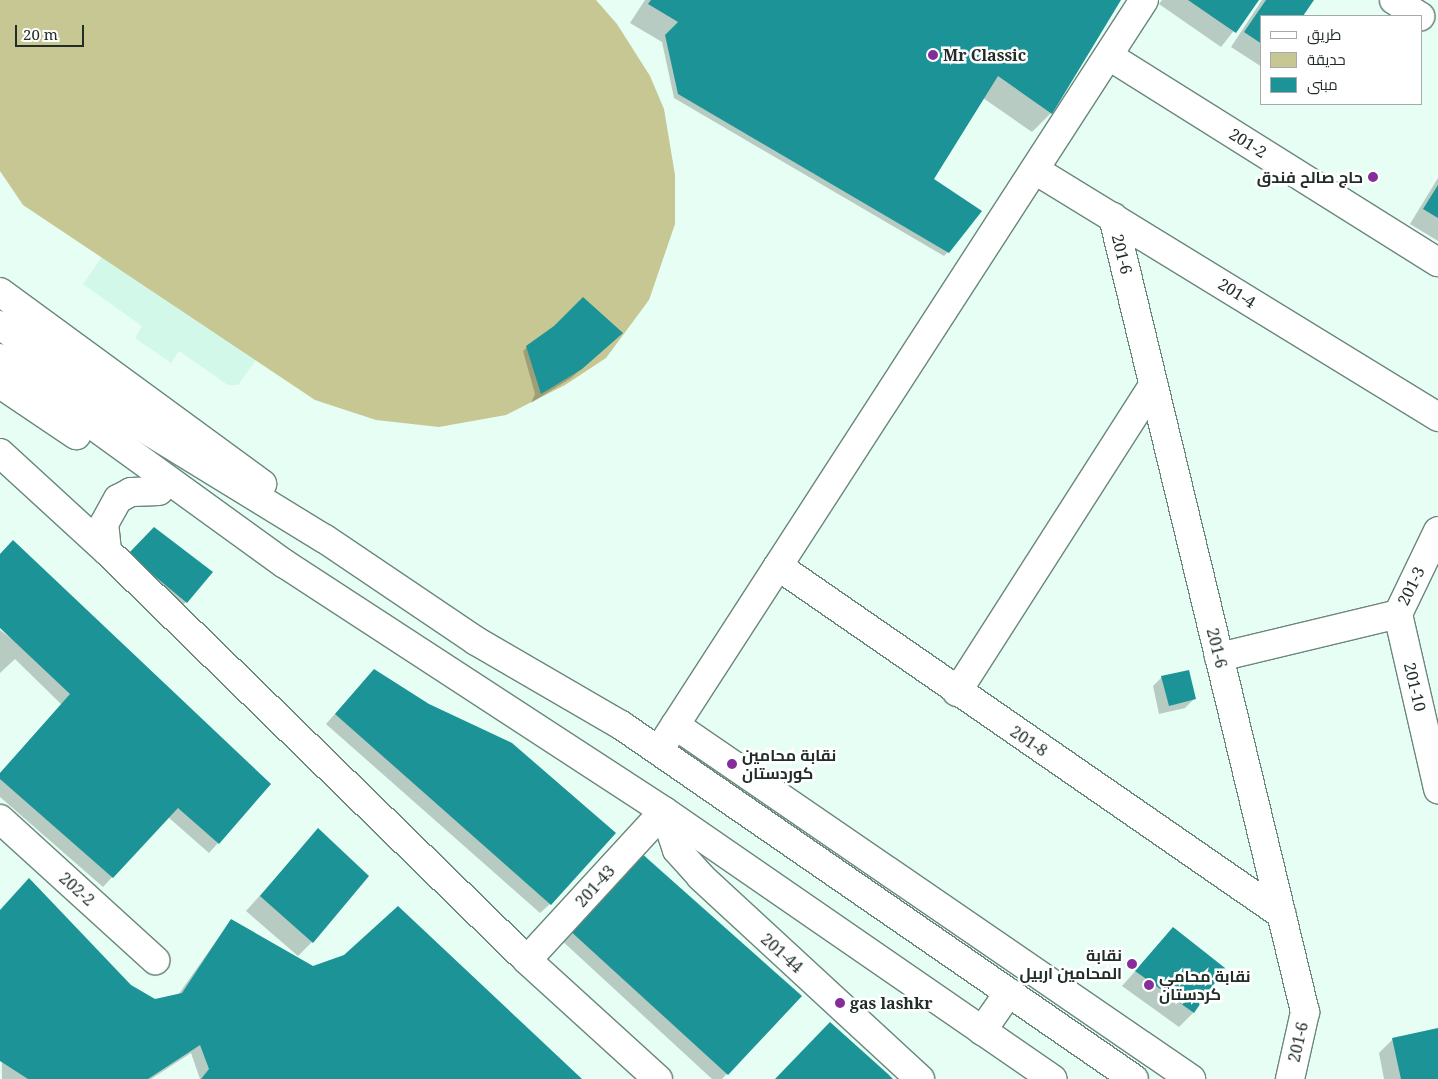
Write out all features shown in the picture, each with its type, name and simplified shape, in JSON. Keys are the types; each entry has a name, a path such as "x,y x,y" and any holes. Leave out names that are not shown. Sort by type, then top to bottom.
{"main road":[{"path":"659,750 1144,0"},
{"path":"1394,0 1418,15"},
{"path":"1423,18 1438,28"},
{"name":"201-2","path":"1108,56 1438,262"},
{"name":"201-4","path":"1035,170 1438,417"},
{"name":"201-6","path":"1113,218 1305,1012 1290,1079"},
{"path":"0,292 240,465 325,540"},
{"path":"0,325 137,424 325,540 476,641 621,724 1134,1079"},
{"path":"0,358 286,564 664,811 1052,1079"},
{"path":"0,384 159,491 286,564"},
{"path":"957,692 1154,385"},
{"path":"0,453 107,551 647,1075"},
{"path":"107,551 104,524 118,499 138,490 159,491"},
{"name":"201-3","path":"1398,614 1438,531"},
{"name":"201-8","path":"778,566 957,692 1281,914"},
{"path":"1219,657 1398,614"},
{"name":"201-10","path":"1398,614 1438,789"},
{"path":"675,725 1191,1079"},
{"name":"201-43","path":"527,960 664,811"},
{"name":"201-44","path":"664,811 677,850 700,877 920,1079"},
{"name":"202-2","path":"0,819 155,960"},
{"path":"982,1032 1009,992"}],"shaded area":[{"path":"111,244 263,350 238,385 228,385 179,351 171,363 135,338 142,326 83,284"}],"green space":[{"path":"0,0 596,0 617,24 650,76 664,109 675,175 675,224 649,300 606,358 565,385 506,415 439,427 376,420 315,400 23,205 0,171"}],"building":[{"path":"651,0 1121,0 1052,114 998,76 934,179 982,211 949,253 678,94 665,35 678,22 648,4"},
{"path":"1188,0 1259,0 1236,33"},
{"path":"1266,0 1314,0 1304,15 1260,15 1260,43 1244,32"},
{"path":"1438,185 1438,218 1423,209"},
{"path":"583,297 623,333 582,369 541,394 526,346 554,326"},
{"path":"154,527 213,572 187,603 128,554"},
{"path":"13,540 271,784 219,844 178,808 113,878 0,779 0,773 70,694 0,628 0,554"},
{"path":"374,669 429,704 512,743 616,833 551,905 335,714"},
{"path":"1189,670 1196,699 1169,706 1161,676"},
{"path":"318,828 369,876 313,943 260,896"},
{"path":"640,852 802,996 728,1075 567,928"},
{"path":"29,878 131,985 155,999 182,993 231,919 313,966 344,955 398,906 582,1079 201,1079 209,1069 200,1045 148,1079 28,1079 0,1061 0,910"},
{"path":"1173,927 1225,968 1194,1013 1135,971"},
{"path":"830,1022 888,1074 893,1079 775,1079"},
{"path":"1438,1028 1438,1079 1401,1079 1392,1038"}],"place":[{"name":"Mr Classic","path":"933,55"},
{"name":"حاج صالح فندق","path":"1373,177"},
{"name":"نقابة محامين كوردستان","path":"732,764"},
{"name":"نقابة المحامين اربيل","path":"1132,964"},
{"name":"نقابة محامي كردستان","path":"1149,985"},
{"name":"gas lashkr","path":"840,1003"}]}
